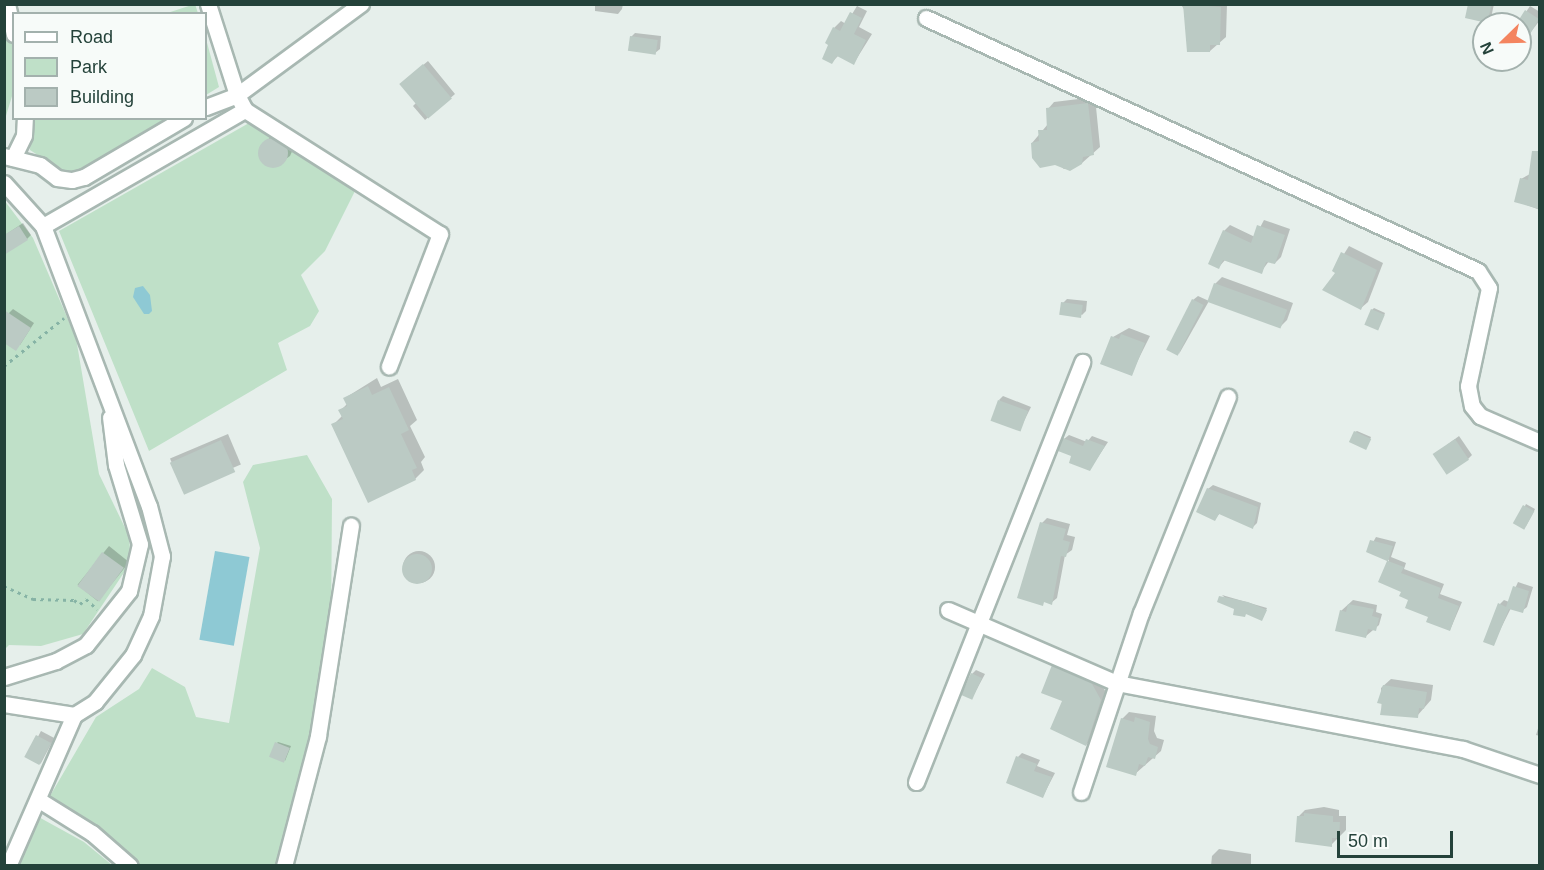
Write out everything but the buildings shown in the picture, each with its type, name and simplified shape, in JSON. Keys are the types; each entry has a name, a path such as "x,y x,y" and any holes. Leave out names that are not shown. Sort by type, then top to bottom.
{"street":[{"path":"7,4 12,25"},
{"path":"208,4 237,94 246,110 440,234 388,366"},
{"path":"207,107 237,94 361,4"},
{"path":"926,18 1478,271 1489,288 1468,386 1472,406 1480,416 1539,442"},
{"path":"43,226 246,110"},
{"path":"25,120 24,135 9,157 40,165 57,178 78,179 181,120"},
{"path":"4,183 43,226 149,506 162,556 151,616 133,656 95,702 74,715 39,800 8,866"},
{"path":"916,782 1082,362"},
{"path":"4,677 56,661 86,645 104,628 129,591 140,544 116,465 106,388"},
{"path":"1081,792 1117,683 1228,398"},
{"path":"284,866 318,736 351,526"},
{"path":"948,610 1117,683 1462,749 1539,776"},
{"path":"4,704 74,715"},
{"path":"39,800 92,833 130,866"}],"path":[{"path":"4,366 74,310"},
{"path":"4,586 33,599 74,600 80,604 86,599 105,615 104,628"}],"green space":[{"path":"195,4 198,12 170,12"},
{"path":"5,26 12,41 12,96 5,119"},
{"path":"207,43 219,87 207,94"},
{"path":"31,120 165,120 71,177 30,150"},
{"path":"249,123 356,189 325,251 301,275 319,311 310,326 278,343 287,370 149,451 59,231"},
{"path":"4,200 33,238 76,338 99,474 129,536 131,562 83,634 41,646 9,645 5,649"},
{"path":"307,455 332,499 331,632 296,817 277,865 137,865 50,796 96,717 139,689 152,668 185,687 196,717 229,723 260,548 243,482 253,465"},
{"path":"35,815 84,842 112,865 7,866"}],"water":[{"path":"143,286 150,295 152,311 149,314 144,314 133,297 135,288"},
{"path":"215,551 249,557 234,646 199,640"}]}
